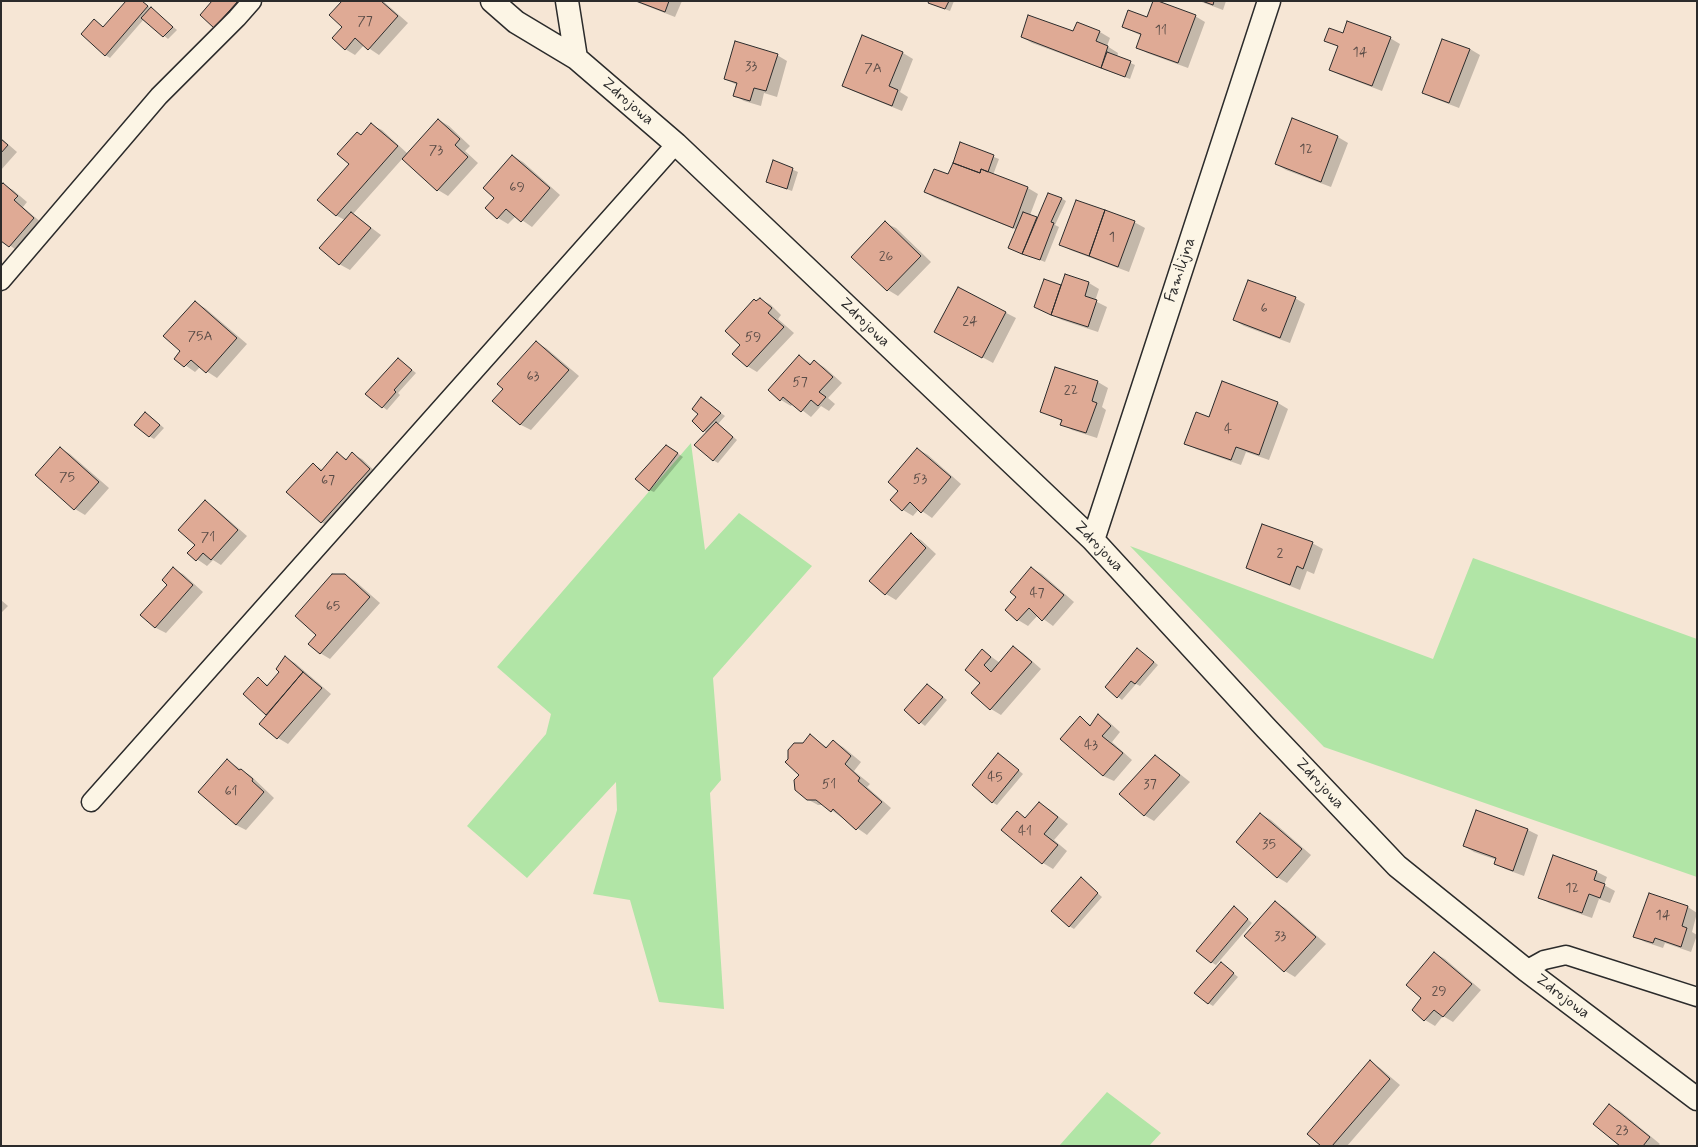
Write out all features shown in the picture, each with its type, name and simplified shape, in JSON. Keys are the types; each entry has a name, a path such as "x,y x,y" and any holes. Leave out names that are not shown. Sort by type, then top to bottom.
{"street":[{"name":"Zdrojowa","path":"492,1 516,22 576,58 676,144 1093,540 1266,728 1397,866 1526,970 1697,1099"},
{"path":"567,1 576,58"},
{"name":"Familijna","path":"1093,540 1269,1"}],"lane":[{"path":"1,281 159,96 252,1"},
{"path":"91,802 676,144"},
{"path":"1526,970 1544,960 1566,955 1697,997"}],"green space":[{"path":"691,443 705,550 739,513 812,566 713,678 721,780 710,793 724,1009 659,1002 630,900 593,894 617,810 616,782 527,878 467,826 546,734 551,714 497,667"},
{"path":"1130,546 1433,659 1473,558 1697,639 1697,877 1324,747"},
{"path":"1107,1092 1161,1133 1149,1146 1059,1146"}],"building":[{"path":"126,1 142,1 148,6 105,56 81,34 94,19 103,27"},
{"path":"212,1 238,1 214,28 200,15"},
{"path":"342,1 381,1 398,16 368,50 355,38 345,50 332,38 342,27 329,15"},
{"path":"636,1 669,1 665,12"},
{"path":"929,1 949,1 945,9 928,3"},
{"path":"1153,1 1158,1 1196,15 1178,63 1136,48 1141,34 1122,27 1128,10 1147,17"},
{"path":"1202,1 1214,1 1213,5"},
{"path":"151,7 173,27 163,37 141,18"},
{"path":"1028,15 1073,31 1077,22 1100,31 1096,41 1108,46 1101,68 1021,37"},
{"path":"1347,21 1391,37 1372,86 1329,70 1338,46 1324,41 1329,28 1343,33"},
{"path":"862,35 903,52 889,86 898,90 892,106 842,86"},
{"path":"1442,39 1470,49 1449,103 1422,93"},
{"path":"735,41 778,54 766,91 754,88 750,101 733,96 737,83 724,79"},
{"path":"1107,52 1131,61 1125,77 1101,68"},
{"path":"1292,118 1338,136 1321,182 1275,164"},
{"path":"438,119 460,139 455,145 468,157 437,191 402,159"},
{"path":"371,123 398,146 336,216 317,200 349,164 337,154 357,132 361,135"},
{"path":"1,139 8,145 1,153"},
{"path":"960,142 994,155 988,172 981,169 980,173 953,163"},
{"path":"512,155 550,188 521,222 506,209 497,219 485,208 494,198 483,188"},
{"path":"773,160 793,168 787,189 766,182"},
{"path":"953,163 980,173 981,169 1028,187 1013,228 924,192 934,169 948,174"},
{"path":"3,183 18,196 14,200 34,218 9,247 1,241 1,185"},
{"path":"1048,193 1062,198 1051,222 1054,223 1040,260 1022,254"},
{"path":"1076,200 1105,210 1089,256 1059,245"},
{"path":"1105,210 1135,221 1118,267 1089,256"},
{"path":"351,212 371,228 339,265 319,248"},
{"path":"1023,212 1037,217 1022,254 1008,248"},
{"path":"885,221 921,256 887,291 851,257"},
{"path":"1065,274 1089,282 1085,296 1097,300 1088,327 1051,315"},
{"path":"1044,279 1061,285 1051,315 1034,307"},
{"path":"1248,280 1296,297 1280,338 1233,320"},
{"path":"958,287 1006,312 982,358 934,332"},
{"path":"760,298 772,308 768,313 784,327 747,367 732,354 740,345 725,331 754,299 756,301"},
{"path":"195,301 237,338 206,373 191,360 184,367 174,359 180,351 163,336"},
{"path":"536,341 569,370 520,425 492,401 503,389 497,384"},
{"path":"799,355 810,365 814,360 833,377 819,392 826,397 818,406 811,400 801,412 783,397 780,401 768,390"},
{"path":"398,358 412,370 394,390 396,392 382,408 365,394"},
{"path":"1055,367 1098,381 1092,401 1097,403 1086,433 1060,425 1062,420 1040,412"},
{"path":"1222,381 1278,402 1259,455 1236,447 1231,460 1184,444 1196,412 1209,417"},
{"path":"701,397 721,413 703,432 692,421 698,414 692,409"},
{"path":"145,412 160,425 149,437 134,425"},
{"path":"716,422 733,437 713,461 694,445"},
{"path":"666,445 678,453 649,491 635,479"},
{"path":"60,447 99,482 74,510 35,475"},
{"path":"917,448 951,477 921,513 910,502 902,511 890,500 898,491 888,482"},
{"path":"337,452 346,460 352,452 370,469 321,523 286,492 313,463 321,471"},
{"path":"205,500 238,530 211,560 203,553 196,561 187,553 195,545 178,530"},
{"path":"1262,524 1313,542 1303,569 1297,566 1290,585 1246,568"},
{"path":"911,533 926,548 885,595 869,581"},
{"path":"173,567 193,585 155,628 140,615 167,585 162,580"},
{"path":"1031,567 1064,595 1042,621 1029,608 1017,621 1005,610 1016,597 1010,592"},
{"path":"332,574 345,574 370,597 320,654 308,644 316,635 295,616"},
{"path":"1013,646 1032,662 990,710 971,693 980,683 965,670 982,649 991,657 984,665 991,672"},
{"path":"1137,648 1154,662 1135,684 1131,681 1117,698 1105,687"},
{"path":"285,656 303,672 266,715 243,694 258,677 267,686 279,672 276,669"},
{"path":"303,672 322,688 277,739 259,724"},
{"path":"927,684 943,697 919,724 904,710"},
{"path":"1098,714 1111,726 1102,736 1123,753 1103,776 1060,739 1080,716 1090,726"},
{"path":"810,734 826,748 833,740 851,756 845,764 860,778 858,781 882,802 856,830 833,809 831,812 816,800 807,800 795,790 794,780 799,775 785,762 788,759 788,750 794,743 803,743"},
{"path":"998,753 1019,770 992,803 972,785"},
{"path":"1155,755 1180,775 1144,816 1119,794"},
{"path":"227,759 239,770 241,769 253,779 252,781 264,792 236,825 198,792"},
{"path":"1039,802 1058,817 1044,834 1058,845 1042,864 1001,830 1017,811 1025,818"},
{"path":"1476,810 1528,829 1513,871 1494,864 1496,858 1463,846"},
{"path":"1260,813 1302,849 1277,878 1236,842"},
{"path":"1553,855 1597,871 1594,880 1605,884 1600,898 1589,894 1582,913 1538,898"},
{"path":"1081,877 1098,893 1069,927 1051,911"},
{"path":"1649,893 1688,906 1682,926 1687,928 1681,947 1655,938 1653,943 1633,937"},
{"path":"1275,901 1316,937 1284,972 1244,936"},
{"path":"1234,906 1248,919 1211,963 1196,951"},
{"path":"1434,952 1472,984 1443,1017 1434,1010 1424,1021 1412,1010 1421,998 1406,985"},
{"path":"1221,962 1234,973 1208,1004 1194,993"},
{"path":"1370,1060 1390,1079 1332,1146 1321,1146 1307,1134"},
{"path":"1609,1104 1650,1137 1643,1146 1620,1146 1593,1124"}]}
